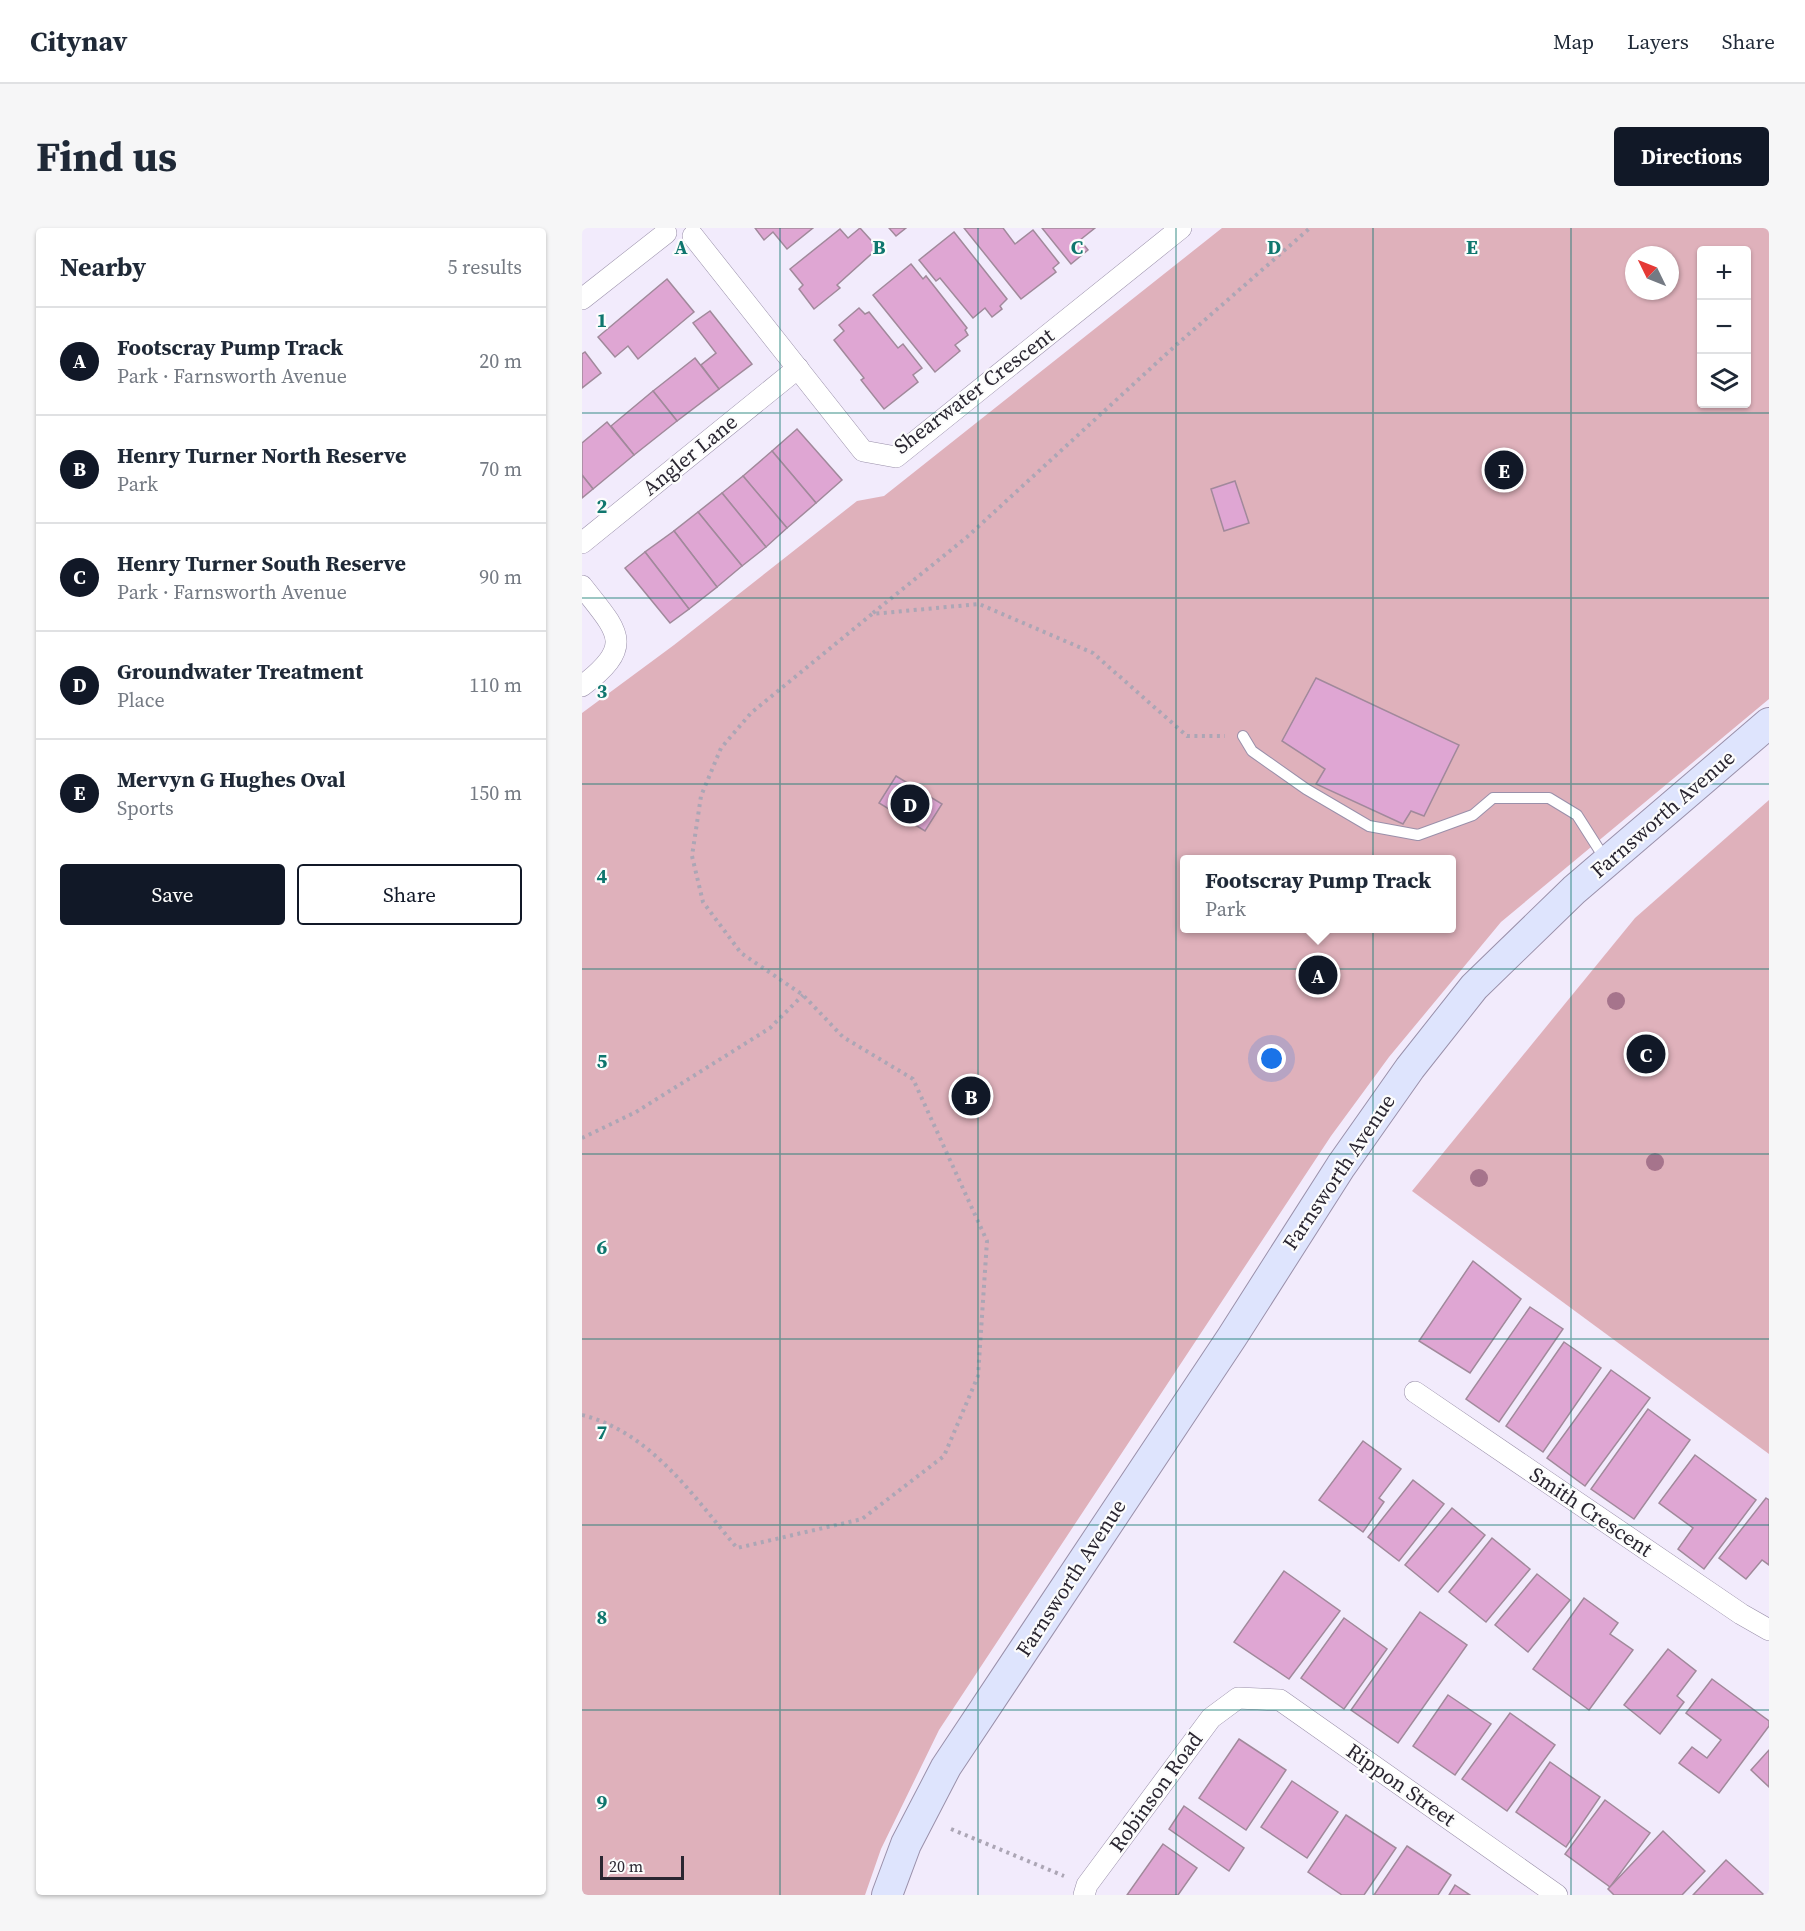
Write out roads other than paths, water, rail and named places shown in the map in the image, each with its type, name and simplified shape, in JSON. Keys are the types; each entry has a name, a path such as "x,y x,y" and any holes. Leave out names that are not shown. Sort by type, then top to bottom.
{"main road":[{"name":"Farnsworth Avenue","path":"887,1895 906,1844 932,1791 1232,1337 1341,1166 1404,1076 1474,987 1606,862 1769,723"},
{"name":"Farnsworth Avenue","path":"909,1895 943,1800 995,1695"}],"street":[{"name":"Shearwater Crescent","path":"696,232 863,451 896,457 1181,228"},
{"path":"582,299 665,230 680,240 696,232"},
{"name":"Angler Lane","path":"582,543 798,368"},
{"path":"582,586 611,623 617,645 607,667 582,686"},
{"name":"Smith Crescent","path":"1415,1392 1731,1607 1769,1630"},
{"name":"Robinson Road","path":"1086,1890 1211,1718 1238,1698"},
{"name":"Rippon Street","path":"1238,1698 1280,1700 1557,1895"}],"lane":[{"path":"1243,736 1252,751 1306,789 1369,826 1418,835 1473,815 1493,798 1549,798 1577,815 1606,862"}],"place":[{"name":"Mervyn G Hughes Oval","path":"1504,470"},
{"name":"Groundwater Treatment","path":"910,804"},
{"name":"Footscray Pump Track","path":"1318,975"},
{"name":"Henry Turner South Reserve","path":"1646,1054"},
{"name":"Henry Turner North Reserve","path":"971,1096"}]}
